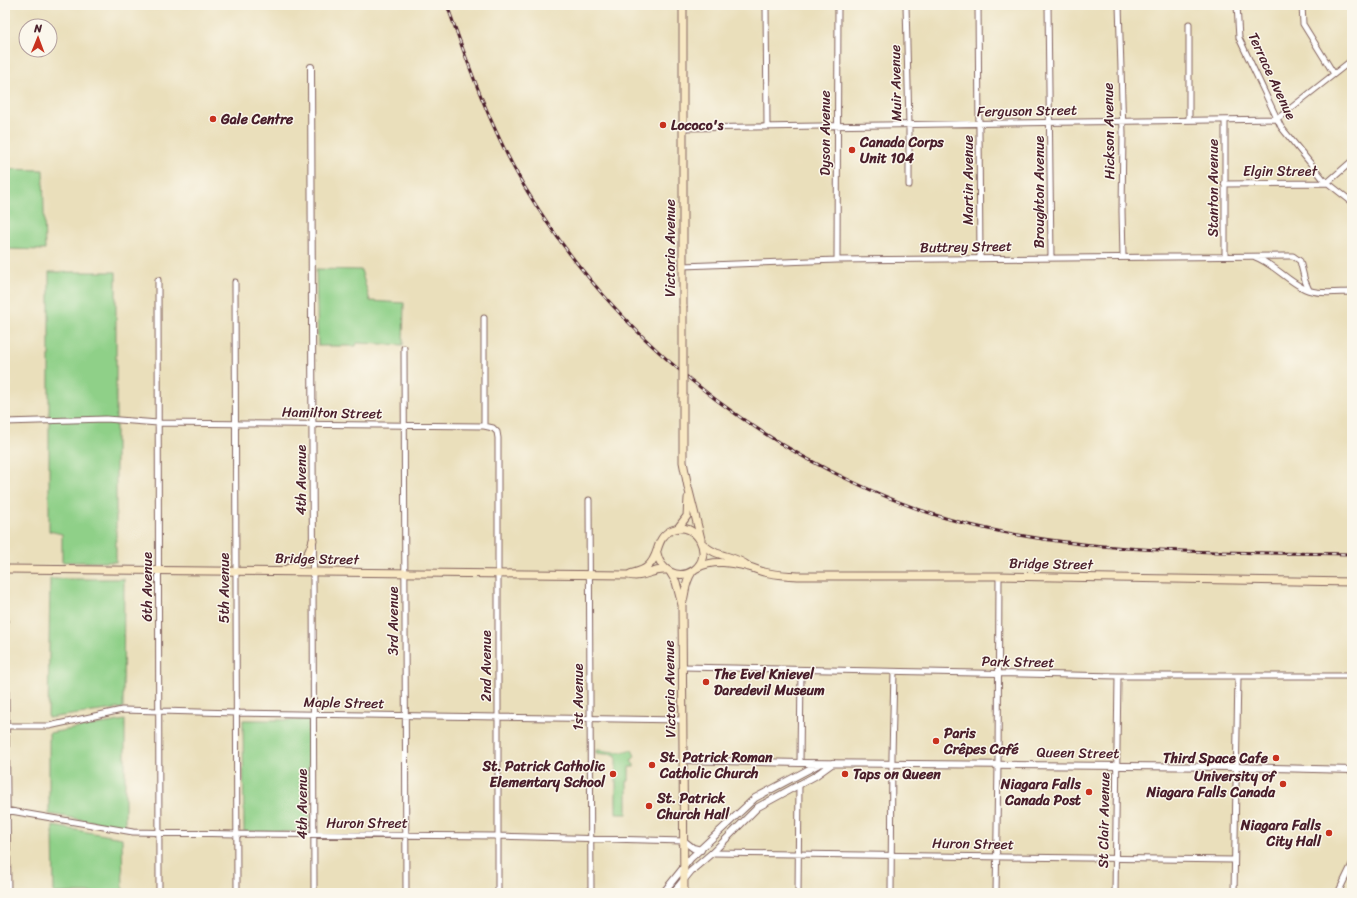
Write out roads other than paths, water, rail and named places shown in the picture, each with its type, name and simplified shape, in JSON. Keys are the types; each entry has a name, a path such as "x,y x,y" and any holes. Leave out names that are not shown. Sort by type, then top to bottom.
{"main road":[{"name":"Victoria Avenue","path":"683,5 683,462 702,542"},
{"name":"Victoria Avenue","path":"678,528 687,516 689,491"},
{"path":"678,528 691,531 702,542 703,556 694,570 681,575 668,571 660,562 657,547 660,539 665,533 672,529 678,528"},
{"path":"280,572 291,568 302,561 309,553 313,540"},
{"name":"Bridge Street","path":"702,542 713,553 738,560 763,572 798,576 999,576 1352,582"},
{"name":"Bridge Street","path":"628,575 647,567 657,553"},
{"name":"Bridge Street","path":"694,570 701,565 717,562 750,567"},
{"name":"Bridge Street","path":"5,569 498,573 640,576 655,570 668,571"},
{"name":"Victoria Avenue","path":"682,605 685,597 686,582 694,570"},
{"name":"Victoria Avenue","path":"668,571 676,582 682,605 684,720 684,893"}],"street":[{"path":"766,5 767,126"},
{"name":"Dyson Avenue","path":"837,260 838,5"},
{"name":"Muir Avenue","path":"906,5 909,185"},
{"name":"Martin Avenue","path":"978,5 980,258"},
{"name":"Broughton Avenue","path":"1048,5 1051,258"},
{"name":"Hickson Avenue","path":"1119,5 1123,134 1123,257"},
{"name":"Terrace Avenue","path":"1237,5 1239,38 1281,127 1327,183 1352,202"},
{"path":"1302,5 1303,24 1334,74"},
{"path":"1189,24 1190,120"},
{"path":"1277,119 1352,60"},
{"name":"4th Avenue","path":"311,67 314,893"},
{"name":"Ferguson Street","path":"682,128 1277,119"},
{"name":"Stanton Avenue","path":"1225,120 1225,256"},
{"name":"Elgin Street","path":"1224,184 1327,183 1352,161"},
{"name":"Buttrey Street","path":"1250,256 1263,260 1295,283 1309,290 1352,292"},
{"name":"Buttrey Street","path":"683,266 837,260 1288,256 1296,258 1301,263 1304,281 1309,290"},
{"name":"6th Avenue","path":"158,280 159,893"},
{"name":"5th Avenue","path":"235,282 237,893"},
{"path":"484,318 484,426"},
{"name":"3rd Avenue","path":"404,348 406,893"},
{"name":"Hamilton Street","path":"5,422 106,419 158,423 484,426"},
{"name":"2nd Avenue","path":"484,426 493,428 498,438 498,893"},
{"name":"1st Avenue","path":"589,500 591,893"},
{"path":"996,893 999,576"},
{"path":"5,602 6,882 8,893"},
{"name":"Park Street","path":"683,667 1118,676 1352,676"},
{"path":"800,762 801,670"},
{"path":"891,893 894,672"},
{"name":"St Clair Avenue","path":"1115,893 1118,676"},
{"path":"1234,893 1238,676"},
{"name":"Maple Street","path":"5,726 49,726 122,710 405,716 591,717 684,720"},
{"name":"Queen Street","path":"684,760 820,763 1236,767 1352,770"},
{"path":"663,893 684,866 755,798 820,763"},
{"path":"673,893 683,879 712,853 758,807 815,776 833,763"},
{"path":"798,893 799,784"},
{"name":"Huron Street","path":"6,810 133,832 159,831 314,835 406,834 684,841"},
{"path":"684,841 693,848 700,850"},
{"name":"Huron Street","path":"712,853 1234,860"},
{"path":"1338,893 1352,864"}],"railway":[{"path":"447,5 481,97 512,164 524,186 555,233 589,278 626,319 666,358 709,394 754,426 801,456 868,489 901,503 953,520 988,529 1078,544 1123,548 1215,552 1352,554"}],"place":[{"name":"Gale Centre","path":"213,119"},
{"name":"Lococo's","path":"663,125"},
{"name":"Canada Corps Unit 104","path":"852,150"},
{"name":"The Evel Knievel Daredevil Museum","path":"706,682"},
{"name":"Paris Crêpes Café","path":"936,741"},
{"name":"Third Space Cafe","path":"1276,758"},
{"name":"St. Patrick Roman Catholic Church","path":"652,765"},
{"name":"St. Patrick Catholic Elementary School","path":"613,774"},
{"name":"Taps on Queen","path":"845,774"},
{"name":"University of Niagara Falls Canada","path":"1283,784"},
{"name":"Niagara Falls Canada Post","path":"1089,792"},
{"name":"St. Patrick Church Hall","path":"649,806"},
{"name":"Niagara Falls City Hall","path":"1329,833"}]}
